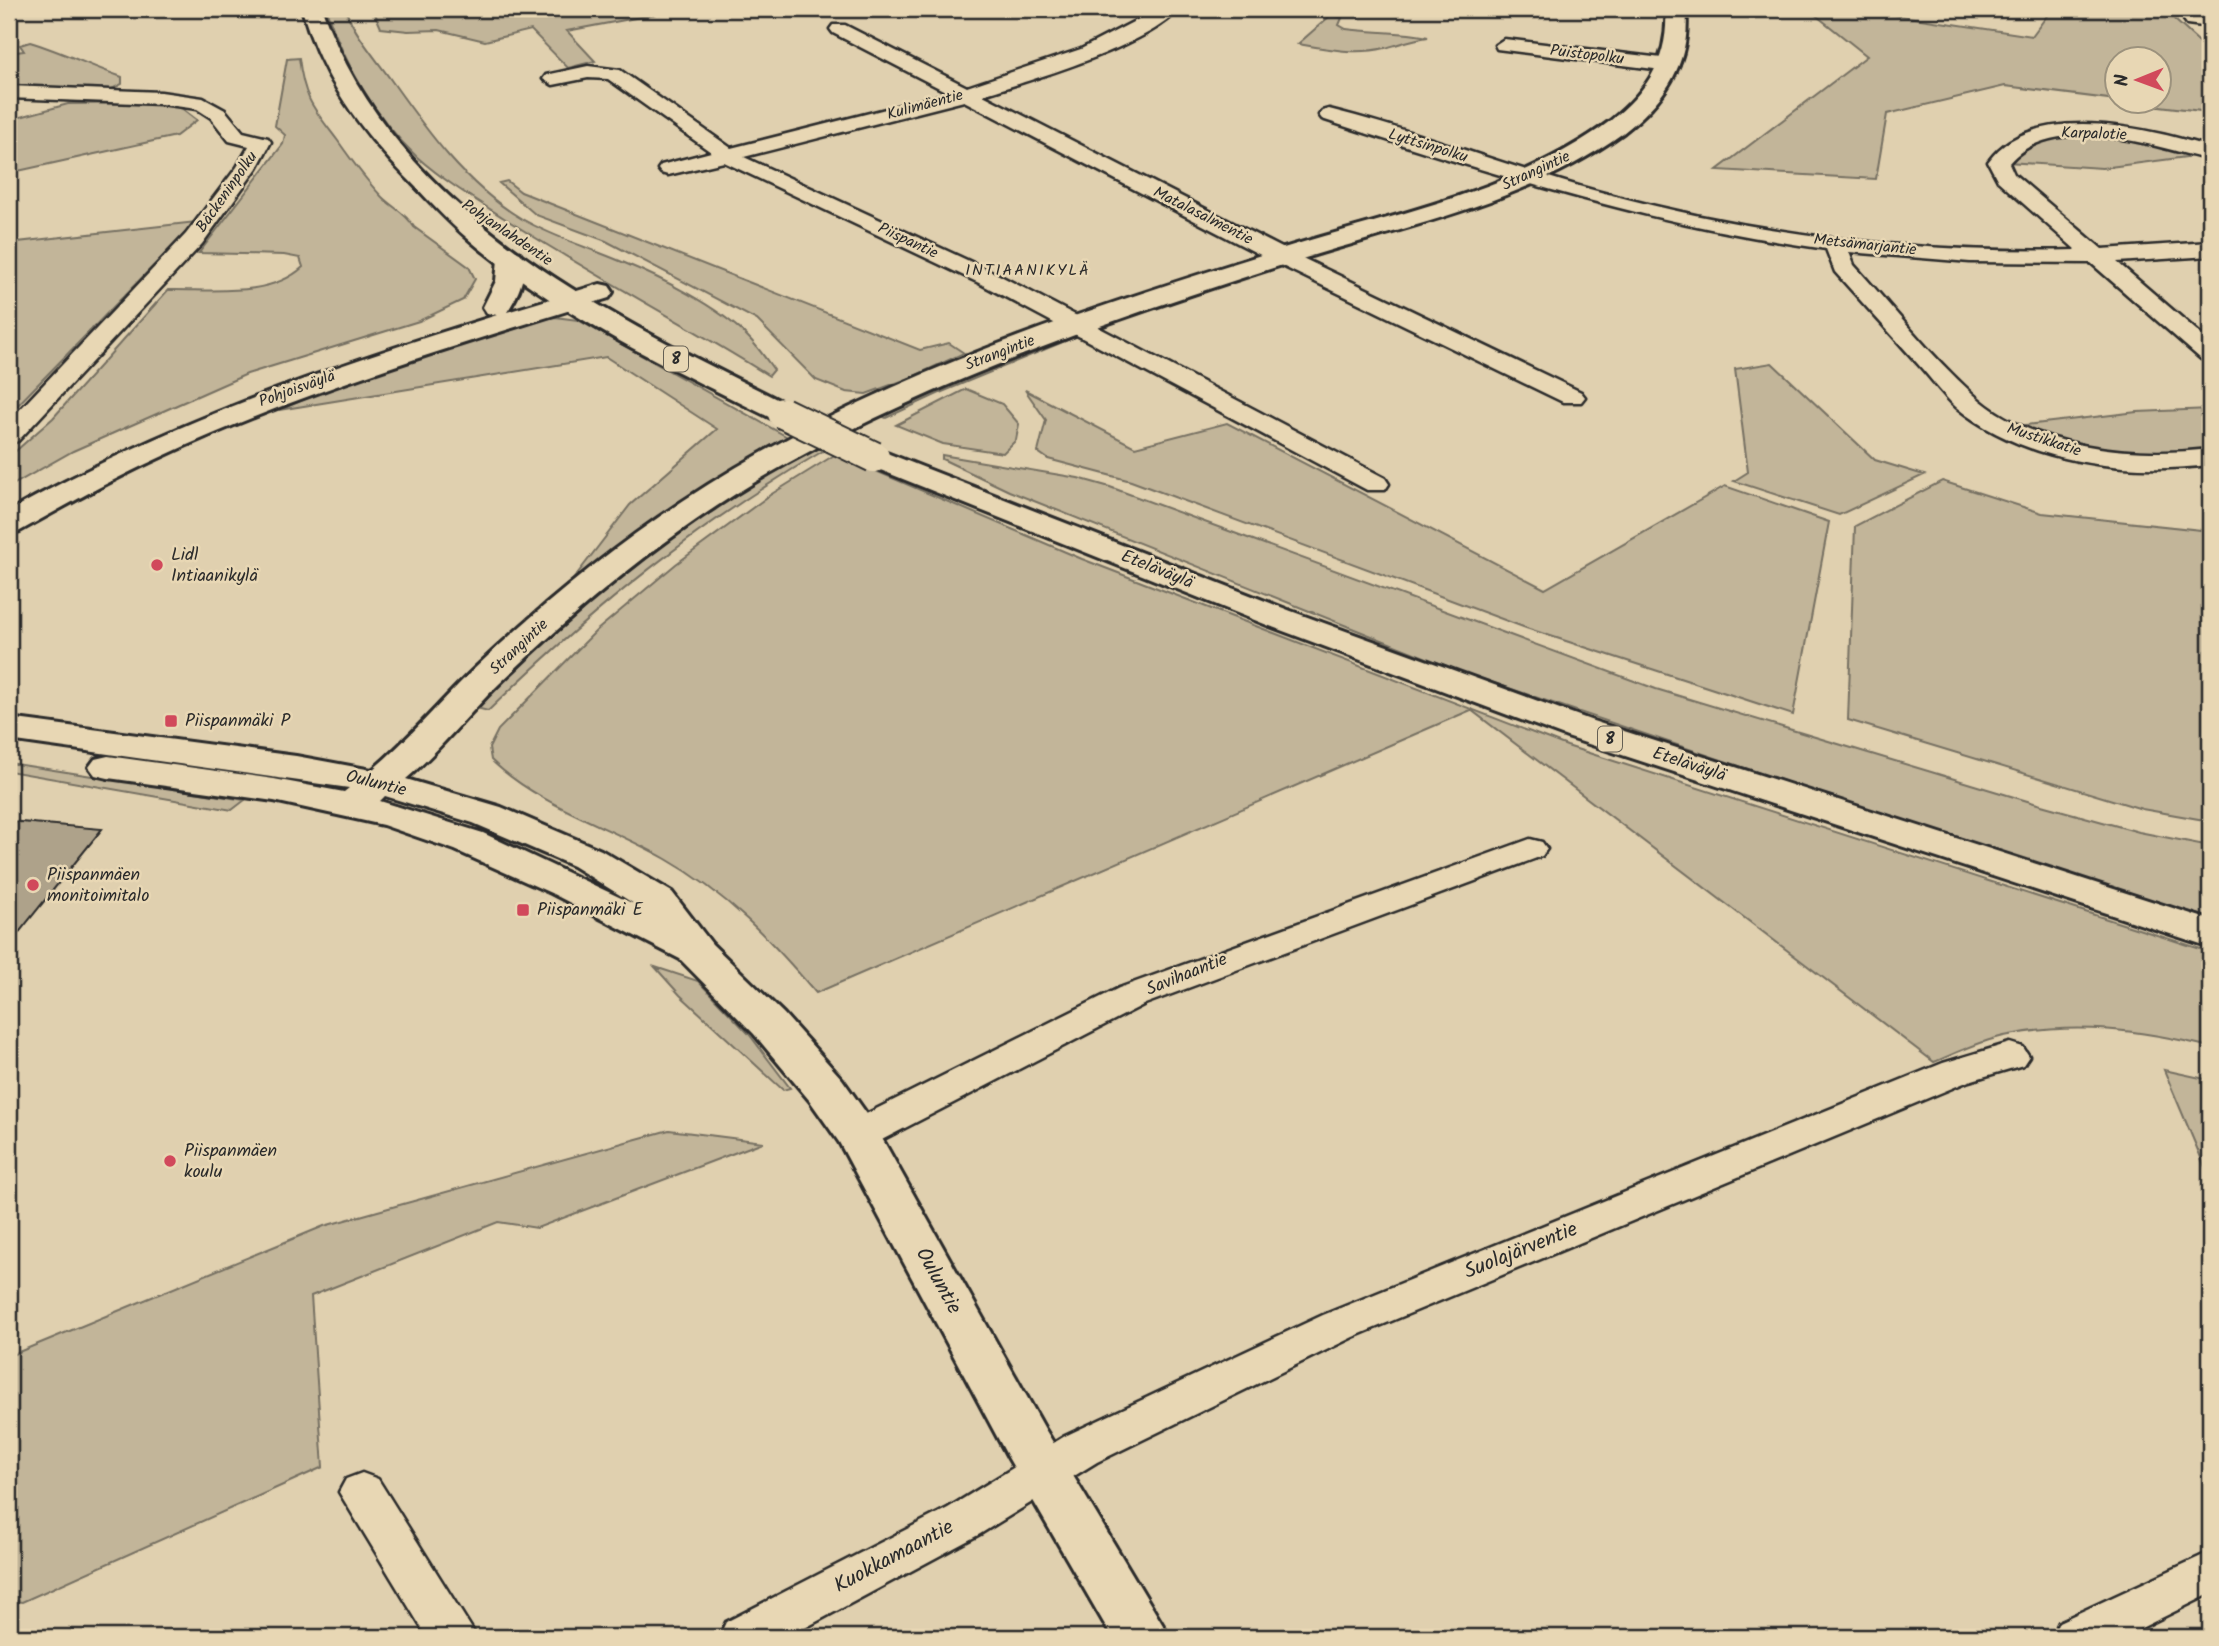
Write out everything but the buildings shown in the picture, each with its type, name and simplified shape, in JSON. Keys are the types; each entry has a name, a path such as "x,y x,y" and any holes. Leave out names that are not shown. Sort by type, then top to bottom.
{"main road":[{"name":"Pohjanlahdentie","path":"312,9 339,76 357,107 371,126 452,212 511,259 577,290"},
{"name":"Strangintie","path":"364,794 414,753 482,681 540,627 645,542 695,507 775,458 908,390 1075,326 1527,177 1580,150 1628,117 1647,100 1670,65 1680,28 1676,9"},
{"name":"Pohjanlahdentie","path":"416,173 577,290"},
{"path":"496,307 509,281 511,259"},
{"name":"Pohjoisväylä","path":"9,506 126,443 208,406 321,363 496,307 577,290"},
{"name":"Pohjoisväylä","path":"9,524 113,466 252,405 577,290"},
{"name":"Eteläväylä","path":"577,290 671,356 794,408 1020,514 1279,618 1580,729 2210,934"},
{"name":"Ouluntie","path":"9,729 177,750 364,794 433,828 480,845 697,953 769,1024 826,1090 858,1135 1043,1472 1142,1637"},
{"name":"Ouluntie","path":"9,754 281,793 364,794"}],"street":[{"name":"Kulimäentie","path":"668,169 965,95 1087,55 1133,33 1170,9"},
{"name":"Matalasalmentie","path":"839,29 1282,257 1572,397"},
{"name":"Puistopolku","path":"1504,45 1670,65"},
{"name":"Piispantie","path":"553,79 588,72 613,74 742,164 987,278 1376,484"},
{"name":"Bäckeninpolku","path":"9,92 161,98 202,104 218,114 236,137 261,142 242,176 194,239 9,436"},
{"name":"Lyttsinpolku","path":"1329,115 1527,177"},
{"name":"Karpalotie","path":"2098,255 2005,177 1998,162 2009,146 2040,135 2084,132 2156,138 2210,153"},
{"name":"Metsämarjantie","path":"1527,177 1692,220 1835,243 1963,254 2098,255 2210,249"},
{"name":"Mustikkatie","path":"1835,243 1843,267 1965,401 1988,418 2046,444 2097,456 2161,462 2210,457"},
{"path":"2098,255 2210,354"},
{"name":"Savihaantie","path":"858,1135 1132,996 1245,952 1377,908 1530,849"},
{"name":"Suolajärventie","path":"1043,1472 1081,1449 1338,1326 1956,1072 2010,1056"},
{"name":"Kuokkamaantie","path":"743,1637 964,1521 1043,1472"},
{"path":"362,1492 453,1637"},
{"path":"2076,1637 2210,1572"}],"shaded area":[{"path":"326,9 345,9 360,37 419,119 465,174 483,191 522,219 670,284 705,304 748,337 774,370 769,376 569,259 470,197 427,166 402,142 362,89"},
{"path":"373,9 683,9 567,31 595,61 568,68 531,30 485,41 439,30 381,28"},
{"path":"1808,9 1855,9 2032,36 2052,9 2163,9 2210,52 2210,112 2174,108 2174,46 2104,46 2104,98 2005,86 1887,114 1876,179 1717,170 1867,56"},
{"path":"1331,15 1342,18 1339,25 1346,29 1428,37 1364,51 1298,44"},
{"path":"30,42 122,77 122,84 108,91 9,87 9,53 24,51 20,45"},
{"path":"299,58 311,103 364,177 414,227 469,267 475,279 463,300 419,321 247,374 73,451 9,487 9,457 53,418 168,290 257,288 274,284 303,267 300,258 284,255 199,253 283,144 285,135 275,126 287,59"},
{"path":"150,103 180,107 197,120 176,136 9,173 9,120 68,104"},
{"path":"2073,136 2132,138 2202,155 2102,168 2007,162 2028,146 2045,140"},
{"path":"507,181 521,192 920,350 949,343 964,353 910,378 866,394 846,392 816,380 757,320 606,241 536,215 499,183"},
{"path":"196,222 9,414 9,243"},
{"path":"538,318 578,320 791,439 698,492 571,582 630,505 717,429 606,357 279,410 367,373"},
{"path":"1064,338 1068,340 886,418 876,414 936,386"},
{"path":"1772,363 1875,460 1924,475 1839,515 1734,481 1748,472 1735,369"},
{"path":"966,389 1002,404 1019,424 1016,440 1003,453 943,444 896,425"},
{"path":"1025,390 1135,447 1227,423 1545,589 1725,486 1829,522 1793,715 1526,628 1131,481 1048,459 1038,452 1046,420"},
{"path":"2210,409 2210,452 2186,455 2137,455 2088,448 2017,426 2137,412"},
{"path":"817,444 828,448 736,506 650,569 568,637 488,711 476,708 565,624 659,546 726,498"},
{"path":"836,454 1082,559 1567,746 2210,952 2210,1047 2133,1032 2056,1029 1995,1038 1934,1062 1471,710 816,993 747,919 709,887 644,847 530,790 491,760 489,748 498,730 596,631 676,564 770,495"},
{"path":"942,455 1078,478 1110,487 1656,689 2034,803 2139,832 2210,846 2210,918 1985,849 1467,674 1009,491 942,459"},
{"path":"1942,481 2042,513 2210,531 2210,821 2142,809 1848,720 1855,526"},
{"path":"9,763 245,800 232,810 9,771"},
{"path":"655,967 698,981 749,1034 790,1088 783,1090 680,995"},
{"path":"2164,1070 2210,1080 2210,1179"},
{"path":"669,1130 763,1142 537,1228 498,1222 311,1296 323,1467 22,1602 9,1600 9,1356 324,1226"}],"place":[{"name":"Lidl Intiaanikylä","path":"157,565"},
{"name":"Piispanmäki P","path":"171,721"},
{"name":"Piispanmäen monitoimitalo","path":"33,885"},
{"name":"Piispanmäki E","path":"523,910"},
{"name":"Piispanmäen koulu","path":"170,1161"}],"district":[{"name":"INTIAANIKYLÄ","path":"1028,270"}]}
